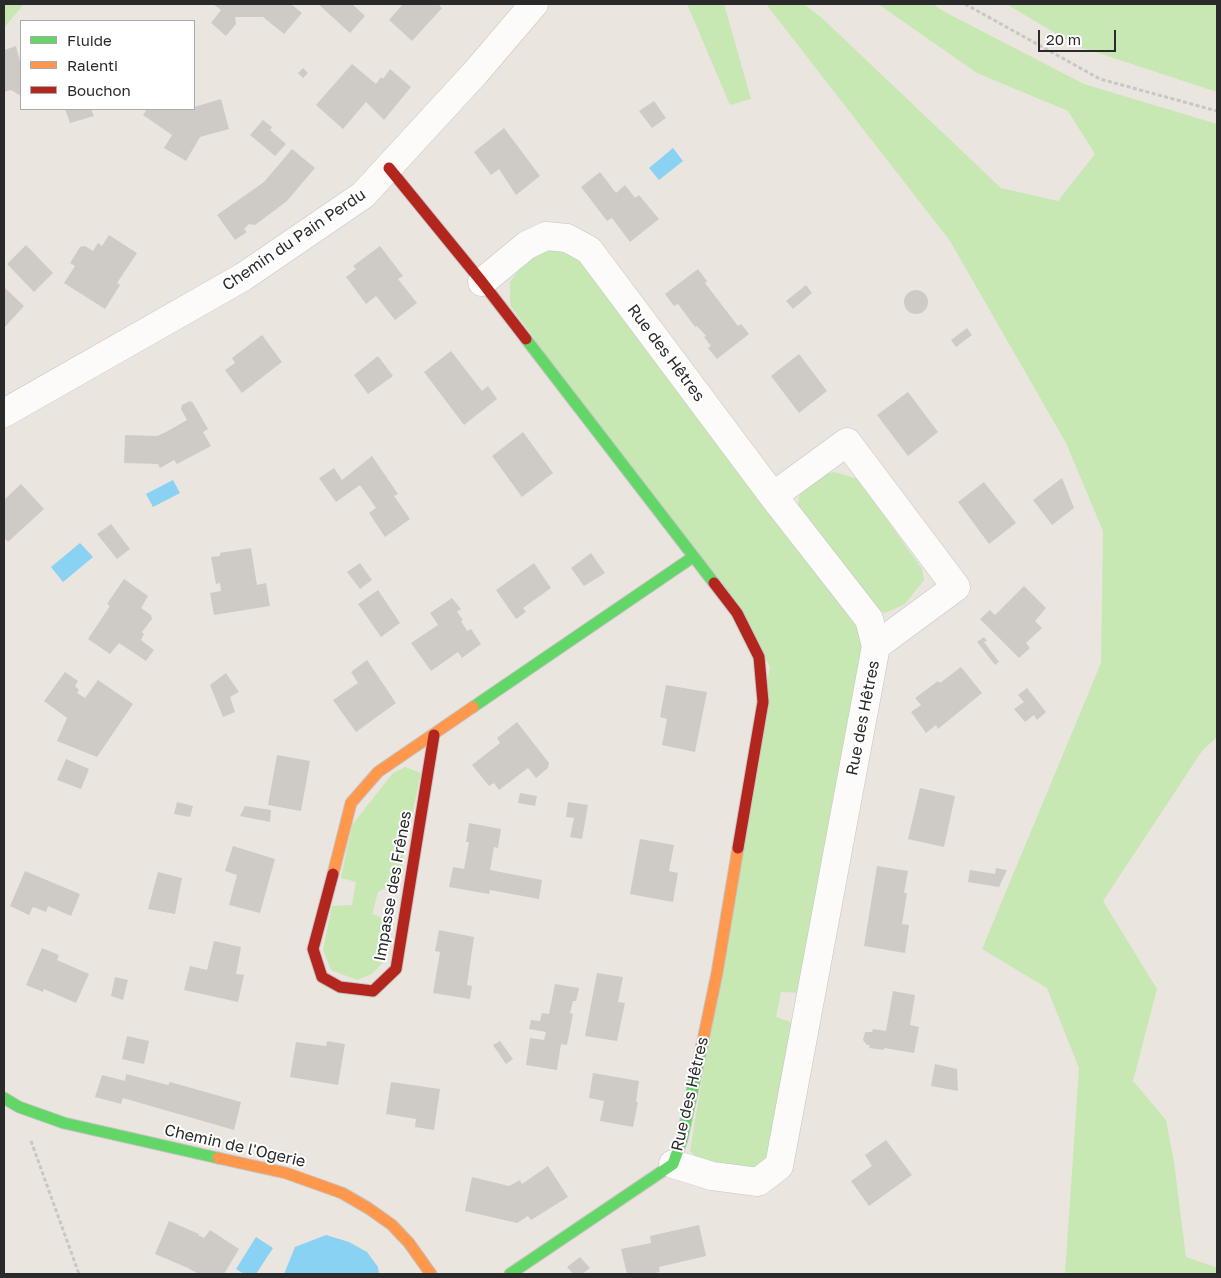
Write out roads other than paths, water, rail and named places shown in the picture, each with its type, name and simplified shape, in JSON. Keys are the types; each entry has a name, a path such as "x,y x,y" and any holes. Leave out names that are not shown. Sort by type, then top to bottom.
{"street":[{"name":"Chemin du Pain Perdu","path":"4,413 243,277 363,195 476,72 534,4"},
{"name":"Rue des Hêtres","path":"389,168 482,282 737,613 759,657 763,702 717,973 682,1140 674,1164 510,1274"},
{"name":"Rue des Hêtres","path":"482,282 526,245 546,236 567,238 589,250 772,496 868,619 876,646 779,1166 758,1182 712,1176 674,1164"},
{"path":"772,496 847,442 956,587 876,646"},
{"name":"Impasse des Frênes","path":"434,735 396,969 373,991 340,987 322,977 313,949 350,804 378,772 693,557"},
{"name":"Chemin de l'Ogerie","path":"4,1098 19,1106 64,1123 286,1173 342,1193 392,1225 409,1243 431,1274"}],"water":[{"path":"673,148 683,161 659,180 649,168"},
{"path":"173,480 180,493 153,507 146,494"},
{"path":"80,543 93,557 63,582 51,567"},
{"path":"326,1235 349,1242 367,1252 378,1267 379,1274 284,1274 295,1247"},
{"path":"256,1237 273,1248 256,1274 244,1274 236,1269"}]}
